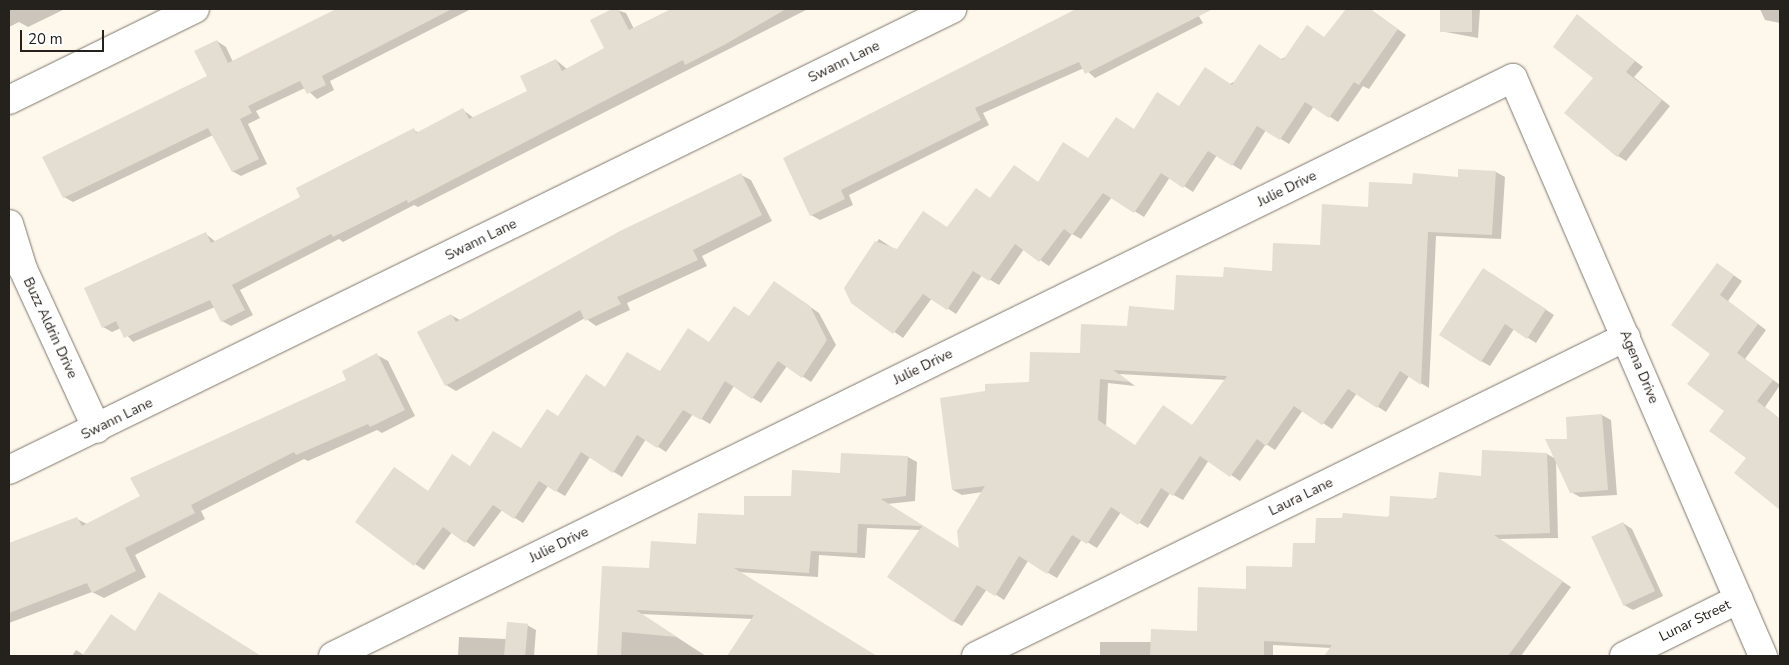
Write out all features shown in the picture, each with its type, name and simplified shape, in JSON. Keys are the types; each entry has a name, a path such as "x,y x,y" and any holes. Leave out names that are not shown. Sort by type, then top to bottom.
{"street":[{"path":"9,100 195,9"},
{"name":"Swann Lane","path":"9,470 97,429 952,9"},
{"name":"Agena Drive","path":"1513,78 1763,656"},
{"name":"Julie Drive","path":"333,656 1513,78"},
{"name":"Buzz Aldrin Drive","path":"9,224 24,270 97,429"},
{"name":"Laura Lane","path":"976,656 1626,337"},
{"name":"Lunar Street","path":"1624,656 1739,600"}],"building":[{"path":"336,9 452,9 322,76 326,85 307,94 300,81 248,106 252,113 240,119 259,159 232,172 208,128 63,198 42,157 207,76 194,51 217,40 228,63"},
{"path":"612,9 618,9 629,30 671,9 786,9 724,45 685,65 683,60 408,203 407,200 333,237 331,234 232,285 245,310 221,322 210,300 124,338 116,321 102,328 84,288 206,232 211,243 300,197 296,188 414,128 416,133 463,108 469,119 527,91 520,76 556,59 562,71 604,48 590,20"},
{"path":"1076,9 1213,9 1085,74 1079,62 975,108 981,120 841,190 845,199 810,216 783,158"},
{"path":"1346,9 1370,9 1398,29 1359,85 1354,82 1329,118 1305,102 1280,140 1257,126 1232,166 1208,151 1183,188 1161,173 1134,213 1103,193 1072,235 1064,229 1039,262 1015,244 989,281 973,271 947,310 923,294 893,334 851,303 844,288 875,241 897,249 923,211 947,227 976,188 990,198 1014,165 1038,182 1063,142 1088,158 1116,117 1134,129 1157,92 1179,106 1205,67 1232,85 1259,44 1283,60 1307,25 1324,37"},
{"path":"1440,9 1472,9 1472,32 1440,32"},
{"path":"1577,14 1635,61 1626,72 1662,100 1617,157 1564,113 1593,78 1553,47"},
{"path":"1458,169 1496,171 1492,235 1428,232 1421,385 1400,371 1377,408 1348,389 1322,425 1294,406 1266,446 1257,439 1230,477 1200,456 1173,496 1161,488 1138,525 1111,507 1087,544 1072,535 1047,574 1019,556 995,596 977,585 953,622 887,577 922,526 858,524 857,553 811,551 809,573 734,568 877,656 727,656 754,615 636,610 677,637 622,632 621,656 597,656 602,566 649,568 651,541 696,544 698,513 744,515 744,496 791,496 792,470 840,473 841,453 908,456 906,496 881,499 959,548 957,531 985,486 952,490 940,398 985,391 985,384 1029,382 1030,352 1080,353 1081,324 1127,326 1129,306 1174,310 1176,275 1223,277 1224,267 1272,271 1273,243 1320,245 1322,204 1368,207 1369,182 1412,184 1413,173 1458,177","holes":["1113,370 1227,376 1192,425 1163,405 1135,445 1098,420 1100,379 1130,382"]},
{"path":"741,173 762,215 693,250 698,260 617,297 621,304 585,321 580,310 445,386 417,332 451,314 456,322 620,231"},
{"path":"1717,263 1734,275 1720,295 1758,324 1737,353 1773,380 1757,401 1780,419 1780,510 1734,473 1746,458 1709,431 1724,411 1687,384 1710,354 1671,325"},
{"path":"1483,268 1546,309 1527,339 1505,324 1481,362 1439,335"},
{"path":"774,281 810,306 827,340 802,378 778,361 752,399 725,381 701,420 683,410 657,448 637,435 613,473 581,452 556,492 539,481 514,519 493,505 465,543 443,527 414,566 355,522 394,467 428,491 452,454 470,466 493,431 521,448 547,409 558,416 586,374 605,387 627,352 660,371 688,328 709,342 734,306 749,316"},
{"path":"377,353 405,410 370,427 368,424 296,455 294,452 191,505 195,513 125,548 136,571 92,593 87,583 9,613 9,543 77,517 82,526 140,496 130,478 346,380 342,371"},
{"path":"1602,414 1608,490 1570,493 1545,439 1567,439 1566,417"},
{"path":"1482,450 1547,453 1550,533 1494,535 1563,581 1508,656 1324,656 1332,645 1264,641 1264,656 1150,656 1151,629 1197,631 1198,587 1246,589 1246,566 1292,567 1293,543 1315,543 1316,518 1342,518 1343,513 1389,517 1390,496 1436,499 1439,472 1481,476"},
{"path":"1623,522 1655,591 1623,606 1591,537"},
{"path":"159,592 261,656 82,656 111,614 135,631"},
{"path":"507,622 528,624 525,656 504,656"}]}
